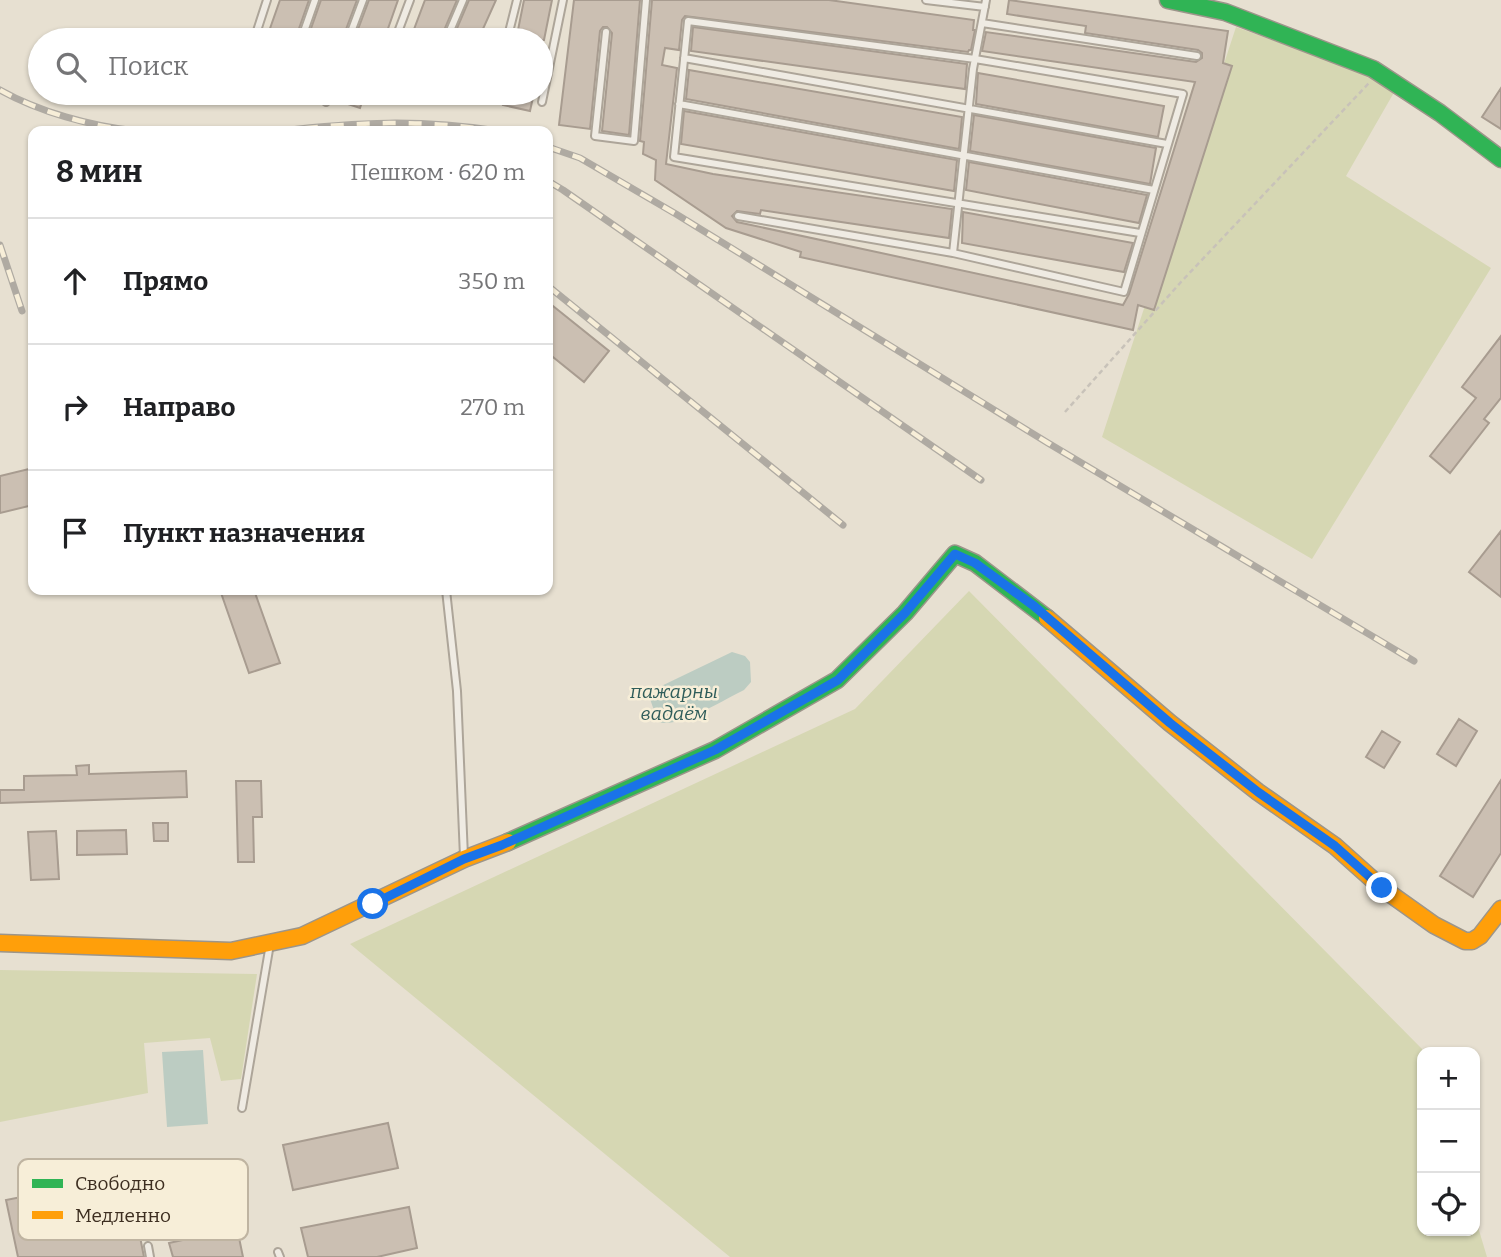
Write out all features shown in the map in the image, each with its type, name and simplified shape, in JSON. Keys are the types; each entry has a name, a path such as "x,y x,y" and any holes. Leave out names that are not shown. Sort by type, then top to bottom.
{"street":[{"path":"1168,0 1228,6 1379,73 1440,113 1501,159"},
{"path":"0,943 231,951 302,936 464,859 502,845 715,750 838,680 905,613 955,554 975,563 1034,606 1170,723 1258,792 1335,846 1382,888 1434,925 1465,941 1472,941 1480,936 1501,909"}],"lane":[{"path":"258,28 267,0"},
{"path":"305,28 315,0"},
{"path":"352,28 363,0"},
{"path":"400,28 410,0"},
{"path":"451,28 463,0"},
{"path":"510,28 517,0"},
{"path":"553,49 563,0"},
{"path":"606,32 595,136 634,141 646,0"},
{"path":"926,0 986,3 975,60 953,253"},
{"path":"738,216 953,253 1124,292 1183,94 975,60 688,21 674,157 1140,233"},
{"path":"982,23 1197,56"},
{"path":"684,58 1167,144"},
{"path":"680,104 1154,190"},
{"path":"447,595 457,691 464,859"},
{"path":"242,1108 270,943"},
{"path":"148,1246 150,1257"}],"path":[{"path":"1065,412 1181,282 1379,73"}],"green space":[{"path":"1236,27 1381,79 1396,89 1346,176 1491,268 1312,559 1102,437"},
{"path":"969,591 1420,1047 1417,1047 1417,1236 1480,1236 1480,1234 1487,1257 730,1257 350,944 855,709"},
{"path":"0,970 257,974 241,1079 221,1081 210,1038 144,1043 148,1093 0,1122"}],"water":[{"name":"пажарны вадаём","path":"732,652 745,656 750,662 751,682 744,690 689,717 667,723 658,722 649,696 653,690"},
{"path":"203,1050 208,1124 167,1127 162,1052"}],"building":[{"path":"280,0 309,0 299,28 270,28"},
{"path":"321,0 357,0 346,28 311,28"},
{"path":"369,0 398,0 388,28 358,28"},
{"path":"425,0 457,0 445,28 414,28"},
{"path":"469,0 496,0 483,28 457,28"},
{"path":"524,0 552,0 546,28 518,28"},
{"path":"574,0 640,0 629,135 602,131 612,33 607,27 600,31 590,129 559,125"},
{"path":"652,0 829,0 974,20 975,30 971,50 968,52 685,16 682,20 679,50 665,48 662,65 677,68 666,164 713,174 952,209 949,238 761,210 760,214 737,211 732,216 737,222 1123,305 1129,294 1195,82 982,51 986,32 1196,62 1202,58 1202,53 1198,50 1085,33 1086,26 1007,14 1009,0 1228,31 1223,63 1232,66 1154,310 1138,305 1133,330 800,257 801,252 726,228 655,180 656,160 643,154 644,142 640,141"},
{"path":"693,27 967,64 965,89 691,51"},
{"path":"689,70 962,117 959,149 686,99"},
{"path":"978,73 1164,106 1158,137 976,104"},
{"path":"1501,88 1501,129 1482,117"},
{"path":"503,105 531,105 530,111"},
{"path":"684,111 957,160 954,191 681,144"},
{"path":"974,115 1156,148 1150,184 970,151"},
{"path":"969,162 1147,195 1139,223 966,190"},
{"path":"963,212 1133,243 1124,272 962,243"},
{"path":"553,306 609,351 584,382 553,357"},
{"path":"1501,336 1501,398 1484,419 1489,423 1450,473 1430,456 1476,398 1462,387"},
{"path":"28,469 28,506 0,513 0,476"},
{"path":"1501,531 1501,597 1469,572"},
{"path":"222,595 256,595 280,663 249,673"},
{"path":"1459,719 1477,731 1456,766 1437,754"},
{"path":"1382,731 1400,742 1384,768 1366,757"},
{"path":"89,765 89,774 186,771 187,797 0,803 0,790 24,790 24,776 77,775 76,766"},
{"path":"1501,780 1501,853 1473,897 1440,876"},
{"path":"236,781 261,781 262,817 253,817 254,862 238,862"},
{"path":"153,823 168,823 168,841 154,841"},
{"path":"126,830 127,854 77,855 77,831"},
{"path":"56,831 59,879 31,880 28,832"},
{"path":"388,1123 398,1168 293,1190 283,1145"},
{"path":"18,1198 18,1240 141,1240 144,1257 18,1257 6,1200"},
{"path":"409,1207 417,1248 377,1257 308,1257 301,1228"},
{"path":"183,1240 239,1240 243,1257 173,1257 169,1243"}],"railway":[{"path":"0,90 28,104"},
{"path":"31,105 101,126"},
{"path":"335,126 388,123 456,126"},
{"path":"553,149 580,158 676,214 1048,443 1414,661"},
{"path":"553,184 981,480"},
{"path":"0,245 22,311"},
{"path":"553,290 843,525"}],"traffic: fast":[{"path":"1168,0 1225,12 1373,69 1440,113 1501,159"},
{"path":"508,842 715,750 837,680 905,613 955,554 975,563 1047,618"}],"traffic: slow":[{"path":"1047,618 1170,723 1258,792 1335,846 1382,888 1434,925 1465,941 1472,941 1480,936 1501,909"},
{"path":"0,943 231,951 302,936 464,859 508,842"}],"route":[{"path":"373,904 464,859 502,845 715,750 838,680 905,613 955,554 975,563 1034,606 1170,723 1258,792 1335,846 1382,888"}]}
